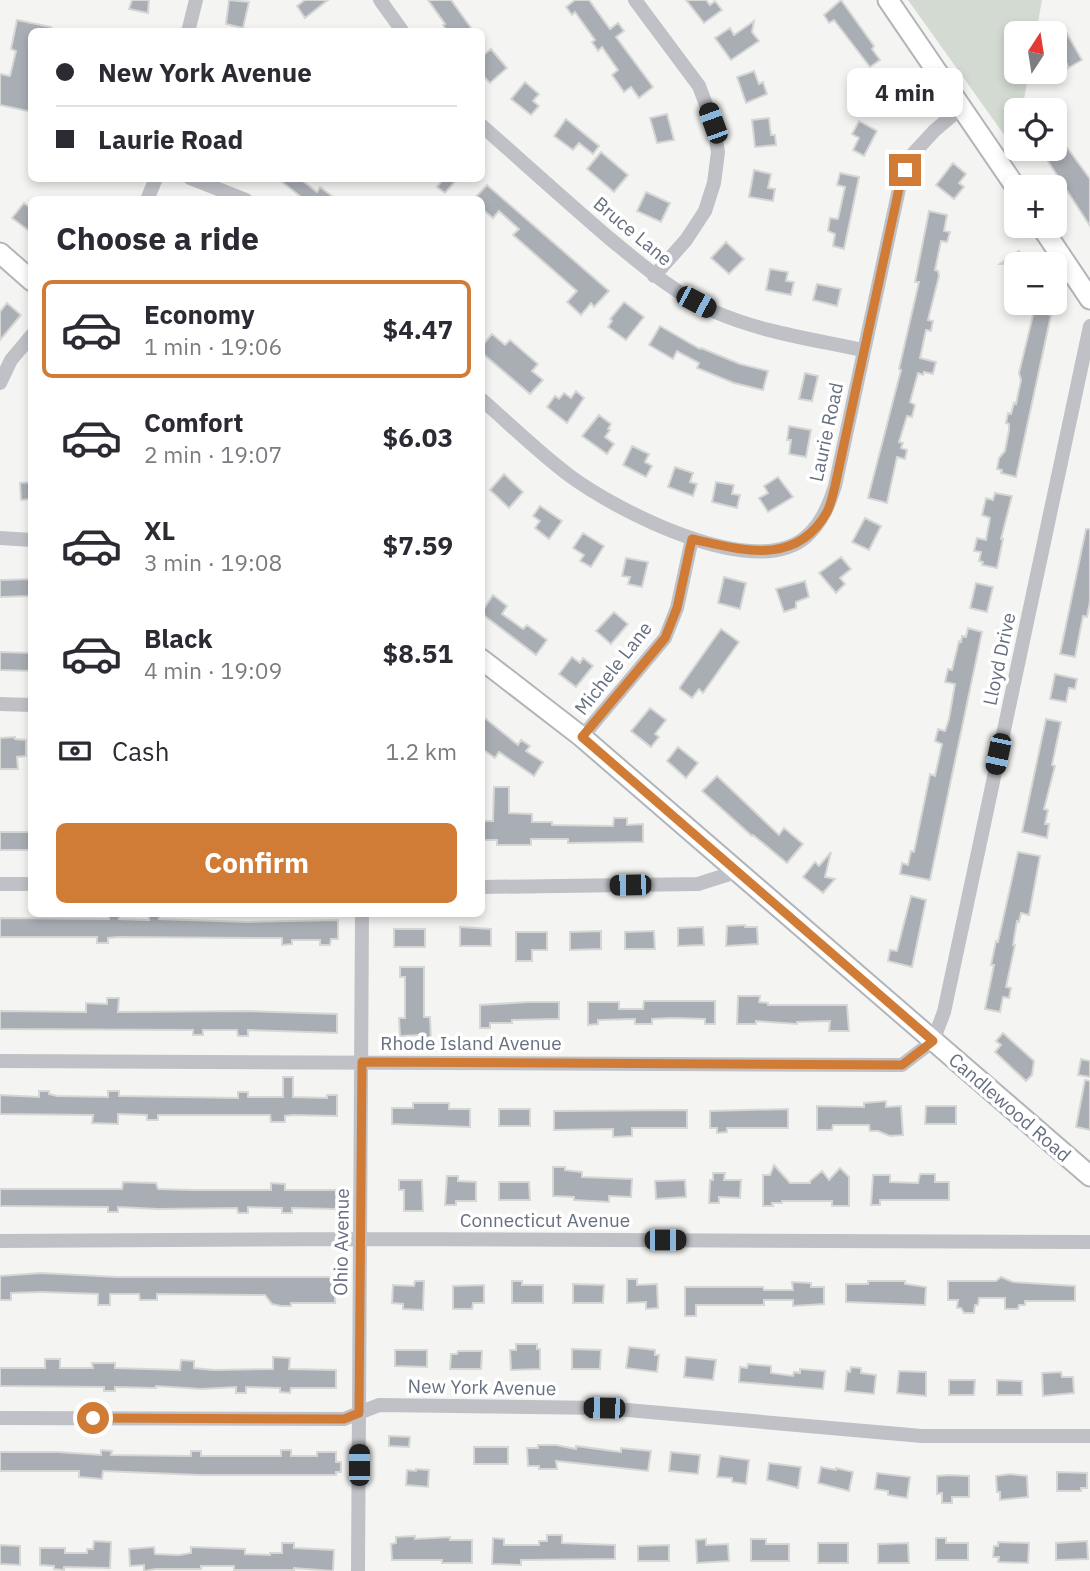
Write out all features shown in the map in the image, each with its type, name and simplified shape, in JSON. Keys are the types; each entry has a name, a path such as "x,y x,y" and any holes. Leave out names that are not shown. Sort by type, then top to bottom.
{"street":[{"path":"189,28 196,0"},
{"path":"380,0 400,28"},
{"path":"635,0 699,86 713,123 718,152 714,183 705,211 685,240 654,276"},
{"path":"888,0 1008,175"},
{"name":"Laurie Road","path":"485,402 568,475 641,519 692,539 746,550 776,551 806,538 827,511 831,498 900,184 911,156 962,107"},
{"name":"Bruce Lane","path":"485,128 654,276 713,310 754,327 862,350"},
{"path":"200,182 236,196"},
{"path":"1049,238 1090,299"},
{"path":"0,253 28,278"},
{"name":"Lloyd Drive","path":"933,1041 947,998 1090,326"},
{"path":"0,383 11,360 28,340"},
{"path":"0,538 28,540"},
{"name":"Michele Lane","path":"582,737 665,638 677,608 692,539"},
{"name":"Candlewood Road","path":"485,662 582,737 693,836 739,872 1090,1176"},
{"path":"0,704 28,705"},
{"path":"485,887 698,884 739,872"},
{"path":"0,884 28,884"},
{"name":"Ohio Avenue","path":"358,1571 362,917"},
{"name":"Rhode Island Avenue","path":"0,1061 902,1065 933,1041"},
{"name":"Connecticut Avenue","path":"0,1241 360,1239 1090,1242"},
{"name":"New York Avenue","path":"0,1418 344,1419 379,1405 615,1408 922,1436 1090,1436"}],"shaded area":[{"path":"908,0 1042,0 1038,21 1004,21 1004,84 1027,84 1024,98 1004,98 1004,135"}],"building":[{"path":"132,0 149,0 148,13 129,9"},
{"path":"229,0 249,2 243,28 226,24"},
{"path":"305,0 328,0 305,18 297,6"},
{"path":"428,0 451,0 471,28 445,28 445,24"},
{"path":"575,0 589,0 610,29 618,23 624,31 616,37 653,87 639,98 631,87 624,92 612,75 618,70 602,47 598,51 592,42 595,40 575,12 572,15 566,7"},
{"path":"686,0 706,0 710,5 715,1 722,10 704,23"},
{"path":"841,0 874,46 872,49 880,60 870,67 834,20 829,23 824,15"},
{"path":"17,20 51,27 28,28 28,111 0,105 0,74 10,76 16,51 11,49"},
{"path":"754,21 752,32 759,41 731,60 715,38 730,28 734,35"},
{"path":"1068,36 1082,60 1068,68"},
{"path":"491,49 507,68 490,83 485,78 485,54"},
{"path":"754,71 759,84 763,82 767,94 746,103 737,77"},
{"path":"895,78 909,99 894,109 887,99 882,102 876,93"},
{"path":"525,82 539,94 533,101 539,106 531,115 511,99"},
{"path":"667,114 674,140 657,143 650,118"},
{"path":"769,118 771,135 775,135 776,145 755,147 752,120"},
{"path":"566,119 599,146 593,154 579,143 573,150 554,136"},
{"path":"859,121 877,131 864,156 853,150 859,138 852,134"},
{"path":"1067,147 1090,179 1090,226 1067,191 1067,175 1057,175 1048,161 1067,161"},
{"path":"601,152 628,175 614,192 587,169"},
{"path":"953,163 966,174 959,183 964,187 954,199 936,185"},
{"path":"754,170 771,174 768,188 775,189 773,201 749,197"},
{"path":"840,173 859,177 844,249 833,246 835,234 828,231 830,218 838,219 845,187 837,185"},
{"path":"282,182 304,182 317,192 320,187 332,196 300,196"},
{"path":"441,182 455,182 445,193 437,187"},
{"path":"487,185 609,291 594,307 591,303 581,315 567,302 577,291 513,235 519,229 499,211 493,218 485,211 485,196 477,196"},
{"path":"646,192 670,203 661,222 637,211"},
{"path":"24,203 28,206 28,230 12,218"},
{"path":"929,211 947,215 944,231 950,232 947,242 941,241 935,270 939,276 928,320 933,321 931,331 926,330 920,358 936,362 933,374 918,373 910,402 915,405 912,417 907,416 899,442 903,443 901,448 907,450 905,459 897,457 887,503 868,498 901,370 899,369 919,282 915,282"},
{"path":"726,242 744,259 729,274 711,258"},
{"path":"770,269 788,272 786,281 794,282 791,295 766,290"},
{"path":"817,284 841,289 837,306 813,300"},
{"path":"624,302 644,317 626,340 608,327 612,321 610,319"},
{"path":"7,303 21,315 0,340 0,312"},
{"path":"1033,315 1051,315 1016,477 1001,473 1002,470 997,469 999,458 1005,451 1009,430 1009,424 1006,423 1008,413 1011,414 1014,403 1016,404 1021,380 1019,373"},
{"path":"660,326 700,349 768,371 763,390 734,383 697,368 699,363 677,351 673,359 649,345"},
{"path":"492,334 505,345 510,340 538,364 532,371 543,380 530,394 485,355 485,342"},
{"path":"805,373 818,376 812,401 799,399"},
{"path":"576,391 584,398 567,423 547,407 555,396 559,399 564,393 571,398"},
{"path":"599,415 611,424 605,437 614,444 607,454 582,436"},
{"path":"789,426 811,430 806,457 789,454"},
{"path":"632,446 649,454 645,462 652,466 646,477 623,465"},
{"path":"675,467 693,473 690,482 697,484 693,496 668,487"},
{"path":"504,474 523,492 509,508 490,490"},
{"path":"778,477 793,497 768,512 759,498 768,493 764,486"},
{"path":"28,482 28,499 21,500 20,483"},
{"path":"716,482 734,485 732,494 740,495 737,508 712,502"},
{"path":"995,493 1012,496 997,568 982,565 983,562 979,561 981,552 974,551 977,538 986,540 990,518 982,515 986,498 993,500"},
{"path":"540,506 562,521 549,539 535,528 540,521 533,516"},
{"path":"865,518 881,526 869,550 852,542"},
{"path":"1086,529 1090,529 1090,601 1087,617 1083,616 1075,657 1060,654"},
{"path":"583,533 604,546 591,567 580,561 584,555 573,548"},
{"path":"841,557 851,569 840,578 845,584 836,593 819,573"},
{"path":"626,558 648,562 642,587 628,584 630,577 622,576"},
{"path":"724,577 746,583 740,609 718,603"},
{"path":"28,579 28,596 0,597 0,580"},
{"path":"805,581 809,597 796,602 796,608 784,612 776,589"},
{"path":"976,583 993,587 987,612 970,608"},
{"path":"493,595 507,606 502,614 523,629 527,625 547,640 536,655 485,616 485,607"},
{"path":"614,612 628,624 611,644 596,631"},
{"path":"968,628 982,632 930,880 900,874 902,863 908,865 911,851 914,852 930,774 935,776 942,744 935,741 938,729 945,731 949,719 955,684 945,682 948,669 952,670 959,641 961,642 962,636 966,637"},
{"path":"721,629 739,642 703,693 699,689 692,698 680,687"},
{"path":"0,652 28,653 28,671 0,670"},
{"path":"572,657 580,663 583,658 593,666 576,687 559,674"},
{"path":"1055,674 1077,679 1075,689 1069,688 1066,702 1050,699"},
{"path":"650,708 666,720 655,734 659,737 651,747 631,731"},
{"path":"485,718 518,745 521,740 530,746 526,751 543,762 534,776 499,752 495,758 485,751"},
{"path":"1046,719 1061,722 1052,765 1055,766 1044,809 1048,810 1045,824 1049,824 1047,838 1022,832"},
{"path":"15,737 26,740 26,756 17,757 18,769 0,769 0,738"},
{"path":"678,747 698,763 686,778 667,761"},
{"path":"717,776 779,835 784,828 803,844 787,863 702,791"},
{"path":"494,787 509,787 509,813 532,814 532,822 552,822 552,825 613,826 614,818 627,818 627,825 643,824 643,842 568,843 568,839 531,839 531,845 497,845 497,840 485,840 485,821 493,821"},
{"path":"0,832 28,832 28,850 0,850"},
{"path":"831,852 825,877 835,879 823,893 803,877 815,862 819,866"},
{"path":"1018,852 1040,856 1029,915 1021,913 1019,922 1017,921 1006,987 1011,988 1009,998 1003,997 1000,1012 985,1009 996,941 998,942"},
{"path":"911,896 926,900 912,967 888,961 890,950 897,951"},
{"path":"119,917 149,920 149,917 159,917 248,922 338,920 338,939 331,939 330,945 320,945 320,940 292,940 292,944 282,945 282,938 118,937 108,938 108,943 97,943 97,937 0,937 0,918"},
{"path":"727,926 757,927 758,944 726,946"},
{"path":"460,927 491,929 491,946 460,946"},
{"path":"703,927 704,945 678,946 678,928"},
{"path":"394,929 425,929 425,947 394,947"},
{"path":"601,931 601,949 570,950 570,932"},
{"path":"654,931 655,949 625,949 625,932"},
{"path":"516,932 547,932 547,950 532,950 532,961 516,961"},
{"path":"400,967 424,967 424,1017 430,1017 431,1040 421,1040 421,1035 400,1036 399,1018 405,1018 405,977 400,977"},
{"path":"738,996 760,996 759,1002 768,1005 847,1005 849,1031 829,1031 830,1021 797,1024 756,1021 756,1024 737,1024"},
{"path":"107,998 119,998 118,1012 249,1011 337,1014 337,1033 248,1030 248,1036 238,1036 237,1030 203,1030 203,1035 193,1035 193,1030 0,1029 0,1011 86,1012 86,1003 107,1004"},
{"path":"644,1001 715,1001 715,1024 705,1024 705,1019 673,1018 652,1019 652,1024 635,1024 635,1019 598,1020 598,1024 588,1025 588,1002 619,1002 619,1009 643,1009"},
{"path":"559,1002 559,1019 512,1020 512,1023 490,1023 490,1028 480,1028 480,1005"},
{"path":"1003,1033 1034,1061 1032,1075 1026,1081 995,1052 1001,1045 996,1041"},
{"path":"1081,1059 1090,1061 1090,1077 1078,1075"},
{"path":"283,1077 293,1077 293,1097 327,1098 327,1095 337,1095 337,1116 293,1115 285,1116 285,1122 271,1122 270,1115 158,1115 158,1120 147,1120 147,1115 118,1114 118,1124 92,1123 93,1115 0,1114 0,1095 39,1097 39,1091 49,1091 49,1094 57,1096 108,1097 108,1091 119,1091 119,1096 238,1098 238,1092 248,1092 248,1097 283,1097"},
{"path":"1085,1080 1090,1081 1090,1130 1076,1127"},
{"path":"886,1101 886,1107 901,1106 903,1135 890,1136 870,1131 869,1125 833,1125 832,1130 817,1130 817,1106 864,1107 864,1103"},
{"path":"413,1103 449,1103 449,1109 470,1109 470,1127 392,1124 392,1108 413,1108"},
{"path":"926,1106 956,1106 956,1124 925,1124"},
{"path":"499,1109 530,1109 530,1126 499,1126"},
{"path":"788,1109 788,1128 727,1128 727,1132 717,1133 717,1128 710,1128 710,1111"},
{"path":"687,1110 687,1128 632,1128 632,1136 613,1137 613,1129 554,1130 554,1111"},
{"path":"774,1165 790,1183 810,1183 822,1171 829,1180 840,1168 849,1177 849,1206 832,1206 832,1201 782,1201 772,1203 773,1206 763,1206 763,1175 770,1175"},
{"path":"553,1167 582,1172 582,1177 632,1179 631,1197 609,1196 609,1202 553,1196"},
{"path":"713,1173 725,1173 724,1180 741,1180 740,1198 719,1197 719,1203 709,1203"},
{"path":"920,1174 935,1174 935,1182 949,1182 949,1200 880,1200 880,1205 871,1205 873,1175 890,1175 890,1182 918,1183"},
{"path":"447,1176 458,1176 458,1181 476,1182 476,1201 456,1201 456,1205 445,1205"},
{"path":"399,1180 422,1180 423,1211 404,1211 404,1190 399,1190"},
{"path":"685,1180 686,1197 656,1199 655,1181"},
{"path":"123,1182 156,1183 158,1189 271,1190 271,1183 285,1184 285,1190 336,1190 336,1209 292,1208 292,1213 282,1213 282,1208 248,1207 248,1213 238,1213 237,1208 118,1207 118,1212 108,1212 108,1207 0,1206 0,1189 122,1189"},
{"path":"499,1182 529,1182 530,1200 499,1200"},
{"path":"41,1273 117,1277 336,1277 335,1303 291,1303 291,1306 281,1306 272,1304 265,1295 157,1294 157,1300 140,1300 139,1294 110,1294 110,1305 98,1305 98,1294 41,1292 11,1293 11,1300 0,1300 0,1276"},
{"path":"1001,1277 1013,1282 1075,1286 1075,1301 1025,1301 1025,1305 1019,1305 1018,1309 1005,1309 1005,1298 979,1298 974,1313 964,1313 961,1308 957,1308 958,1300 948,1300 948,1281 996,1281"},
{"path":"627,1279 637,1279 637,1285 657,1284 658,1308 646,1309 646,1302 627,1303"},
{"path":"415,1281 424,1281 423,1310 403,1309 403,1304 392,1303 393,1285 414,1286"},
{"path":"512,1281 522,1281 522,1285 543,1285 543,1303 512,1303"},
{"path":"868,1281 905,1281 905,1284 926,1287 925,1305 846,1302 846,1284 868,1284"},
{"path":"792,1282 824,1287 824,1304 793,1306 793,1300 764,1300 764,1305 696,1305 696,1316 685,1316 685,1287 763,1287 764,1290 793,1290"},
{"path":"573,1284 604,1285 603,1303 573,1303"},
{"path":"484,1285 484,1303 473,1303 472,1309 453,1309 453,1286"},
{"path":"516,1344 537,1344 537,1349 540,1349 540,1369 511,1370 510,1350 516,1350"},
{"path":"629,1347 655,1350 655,1355 659,1355 657,1372 626,1368"},
{"path":"572,1349 601,1350 600,1369 572,1369"},
{"path":"395,1350 427,1350 427,1367 395,1366"},
{"path":"458,1351 482,1351 481,1369 450,1369 451,1354 457,1354"},
{"path":"273,1357 290,1358 289,1369 336,1370 336,1388 291,1388 290,1393 280,1392 280,1388 246,1387 246,1393 236,1393 236,1387 115,1387 115,1391 104,1391 104,1387 0,1386 0,1368 45,1368 45,1359 60,1359 60,1368 93,1368 92,1363 115,1363 115,1368 180,1370 181,1360 194,1361 194,1368 214,1370 273,1369"},
{"path":"686,1357 716,1360 713,1380 684,1377"},
{"path":"748,1364 771,1366 771,1373 793,1376 794,1372 800,1373 800,1369 825,1371 823,1389 739,1382 740,1367 747,1368"},
{"path":"851,1367 861,1368 861,1373 876,1375 874,1394 845,1391 847,1371 850,1372"},
{"path":"899,1371 926,1372 926,1396 897,1393"},
{"path":"1061,1372 1062,1377 1073,1377 1074,1393 1043,1396 1042,1373"},
{"path":"949,1380 975,1380 974,1395 949,1395"},
{"path":"997,1380 1022,1381 1022,1395 997,1395"},
{"path":"389,1436 410,1437 409,1447 389,1446"},
{"path":"538,1445 576,1449 576,1446 621,1452 621,1448 651,1451 648,1471 556,1461 557,1469 539,1469 539,1466 528,1466 527,1448 538,1448"},
{"path":"474,1447 508,1447 508,1464 474,1464"},
{"path":"101,1450 112,1451 111,1455 191,1456 191,1451 201,1451 201,1456 281,1456 281,1450 291,1450 291,1456 317,1456 317,1452 336,1452 336,1462 341,1462 341,1472 336,1472 336,1475 200,1475 103,1471 102,1479 79,1477 79,1471 0,1471 0,1452 101,1455"},
{"path":"671,1452 700,1455 698,1474 669,1471"},
{"path":"720,1456 749,1460 746,1484 732,1482 732,1478 717,1477"},
{"path":"769,1463 801,1467 798,1488 767,1480"},
{"path":"821,1467 853,1472 849,1491 818,1483"},
{"path":"407,1470 429,1470 428,1487 406,1485"},
{"path":"1057,1472 1087,1473 1087,1488 1081,1488 1081,1491 1057,1491"},
{"path":"877,1473 910,1477 907,1498 888,1495 888,1491 875,1489"},
{"path":"937,1476 969,1476 969,1497 952,1497 952,1503 942,1503 942,1493 937,1494"},
{"path":"996,1476 1027,1476 1028,1497 1000,1500"},
{"path":"547,1535 562,1535 562,1543 615,1545 615,1559 521,1560 521,1565 492,1564 493,1538 504,1539 504,1545 539,1545 539,1541 547,1541"},
{"path":"415,1536 415,1539 450,1537 450,1540 472,1540 472,1563 392,1560 391,1544 396,1543 396,1537"},
{"path":"936,1538 946,1538 946,1543 968,1543 968,1560 936,1560"},
{"path":"706,1539 706,1545 728,1544 729,1561 697,1563 696,1540"},
{"path":"751,1539 766,1539 766,1544 789,1544 789,1561 751,1561"},
{"path":"94,1541 111,1542 110,1568 64,1567 64,1570 40,1565 40,1548 65,1548 65,1553 87,1553 87,1549 93,1549"},
{"path":"1087,1541 1088,1559 1056,1560 1056,1543"},
{"path":"998,1542 1029,1543 1028,1563 998,1562 999,1557 993,1557 994,1546 998,1546"},
{"path":"282,1543 294,1543 294,1548 334,1550 333,1571 294,1568 234,1570 234,1566 201,1566 201,1569 144,1571 144,1565 130,1566 129,1549 154,1547 155,1554 179,1555 191,1553 191,1547 245,1549 245,1554 270,1555 282,1553"},
{"path":"818,1543 848,1543 848,1563 818,1563"},
{"path":"908,1543 909,1563 878,1563 878,1544"},
{"path":"0,1545 20,1546 20,1565 0,1564"},
{"path":"669,1545 669,1561 638,1561 638,1546"}],"route":[{"path":"93,1418 344,1419 359,1413 362,1062 902,1065 933,1041 739,872 693,836 582,737 665,638 677,608 692,539 746,550 776,551 806,538 827,511 835,486 862,350 905,170"}]}
